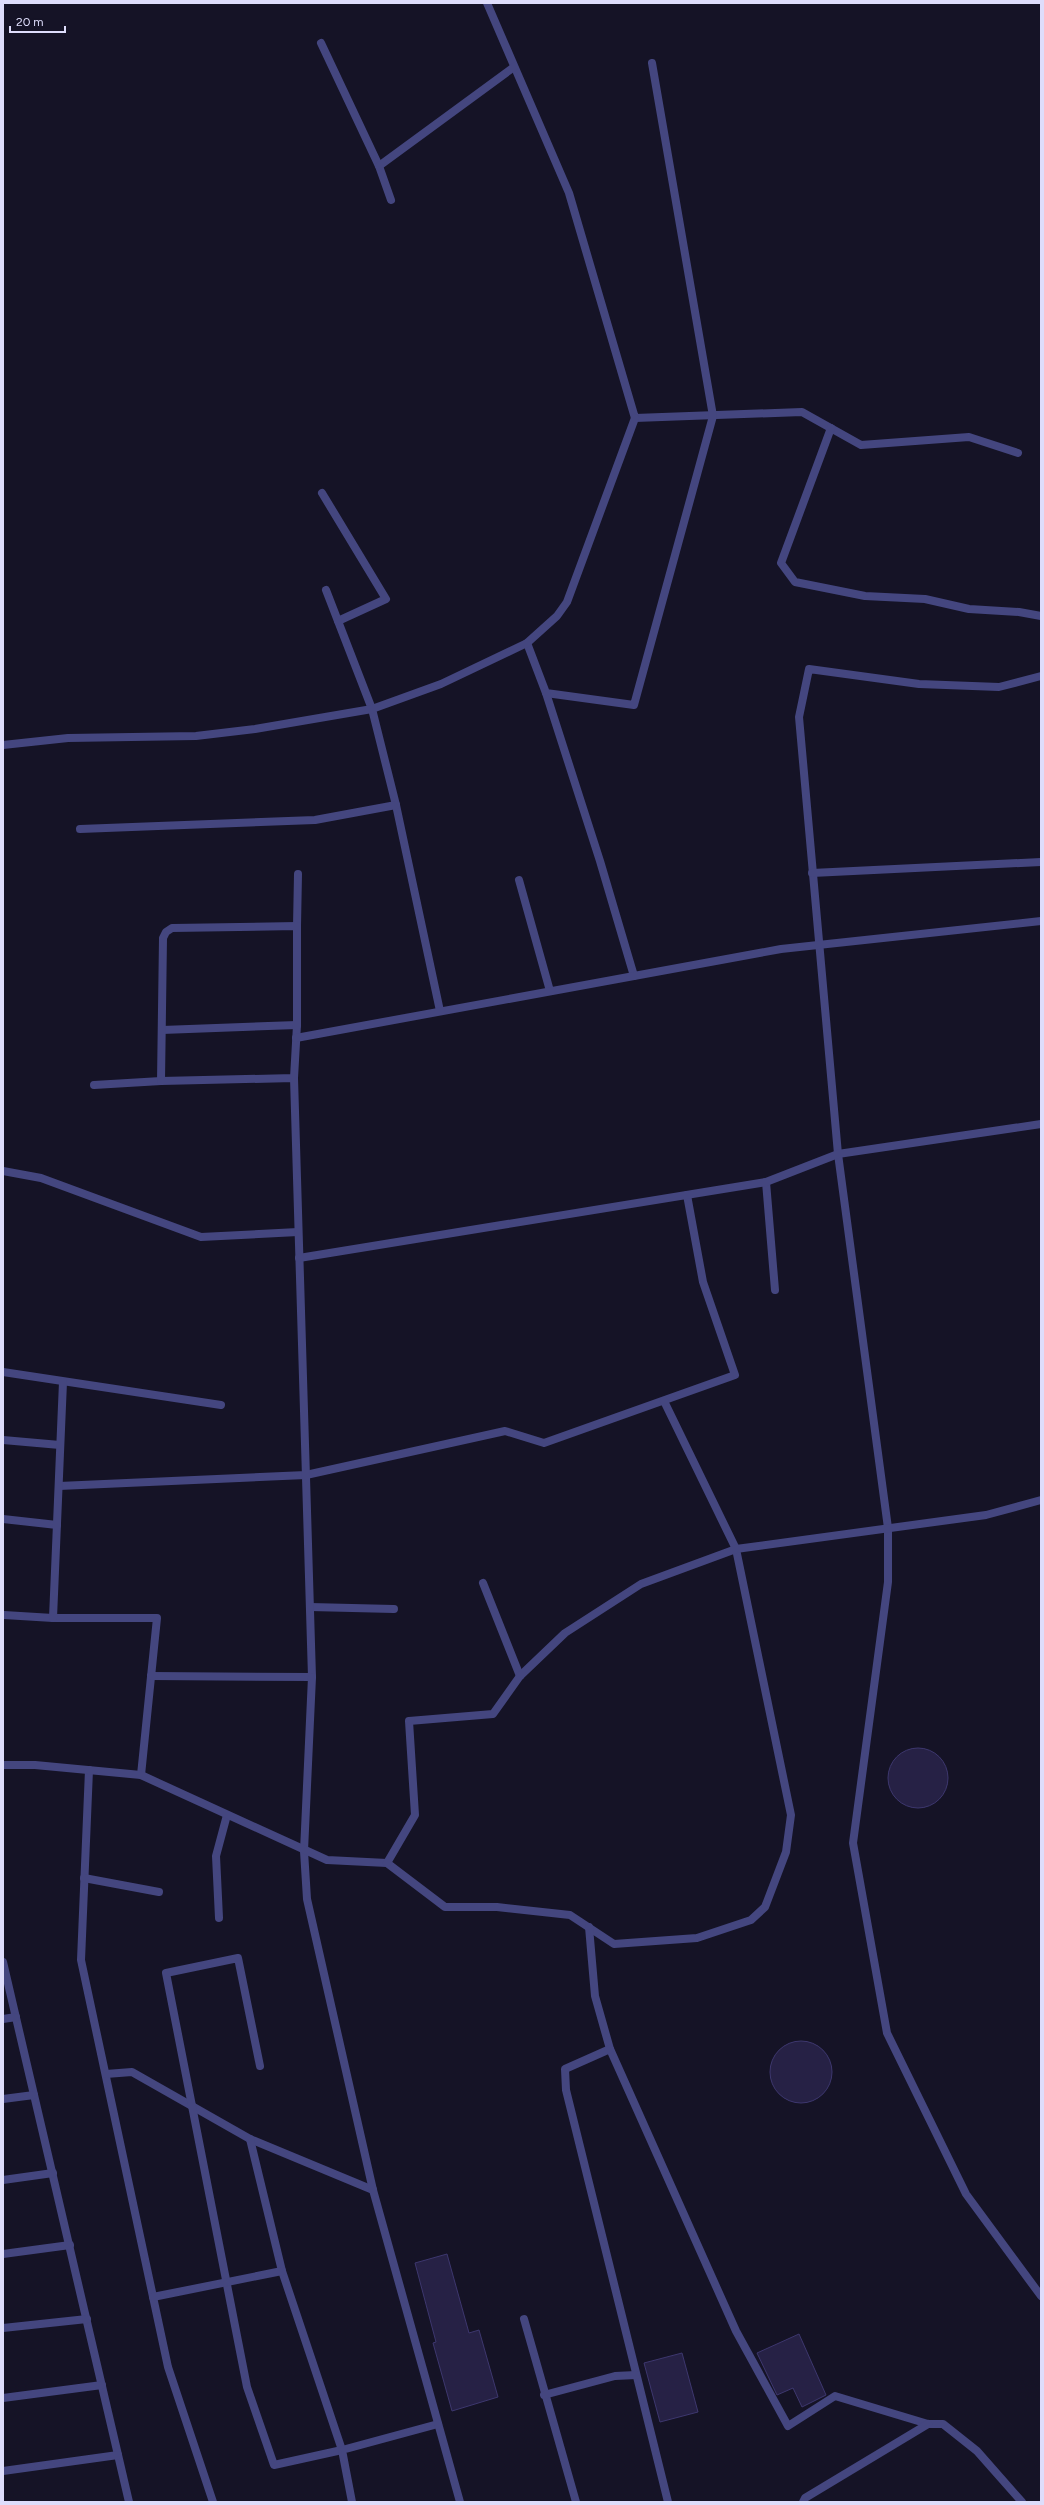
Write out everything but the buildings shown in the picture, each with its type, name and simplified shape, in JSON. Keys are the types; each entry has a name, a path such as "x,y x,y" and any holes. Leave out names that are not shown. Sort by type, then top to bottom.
{"street":[{"path":"3,745 68,738 196,736 255,729 372,709 441,684 527,643 557,616 567,602 635,418 569,192 487,3"},
{"path":"321,43 379,166 391,200"},
{"path":"546,693 634,705 713,416 652,63"},
{"path":"379,166 514,66"},
{"path":"635,418 802,412 861,445 969,437 1018,453"},
{"path":"831,428 781,563 795,582 865,596 924,598 969,609 1019,612 1041,616"},
{"path":"322,493 386,599 338,621"},
{"path":"326,590 372,709 396,805 440,1011"},
{"path":"527,643 546,693 600,861 634,976"},
{"path":"1041,676 1000,686 919,684 809,669 799,717 818,945 838,1154 888,1528 888,1582 853,1843 887,2033 966,2194 1041,2296"},
{"path":"80,829 315,820 396,805"},
{"path":"812,873 1041,862"},
{"path":"298,874 296,926 297,1025 294,1078 312,1677 304,1851 307,1899 373,2190 460,2502"},
{"path":"519,880 550,991"},
{"path":"296,1038 634,976 818,945 1041,921"},
{"path":"160,1080 163,938 166,932 172,928 296,926"},
{"path":"162,1030 297,1025"},
{"path":"94,1085 160,1080 294,1078"},
{"path":"299,1258 766,1182 838,1154 1041,1124"},
{"path":"3,1171 41,1178 201,1237 298,1232"},
{"path":"766,1182 775,1290"},
{"path":"59,1486 306,1475 505,1431 544,1443 735,1376 703,1282 687,1195"},
{"path":"3,1372 221,1405"},
{"path":"53,1618 63,1382"},
{"path":"3,1765 35,1765 141,1775 304,1851 327,1860 387,1863 445,1907 497,1907 570,1915 614,1944 697,1938 751,1920 765,1907 786,1852 791,1815 736,1550 664,1401"},
{"path":"3,1440 60,1445"},
{"path":"387,1863 415,1815 409,1721 493,1714 520,1676 565,1633 641,1584 736,1550 888,1528 986,1516 1041,1500"},
{"path":"3,1519 57,1525"},
{"path":"483,1584 520,1676"},
{"path":"310,1607 394,1609"},
{"path":"4,1615 53,1618 157,1618 141,1775"},
{"path":"151,1676 312,1677"},
{"path":"89,1770 81,1960 168,2367 213,2502"},
{"path":"219,1918 216,1856 227,1815"},
{"path":"84,1878 159,1892"},
{"path":"589,1928 595,1996 610,2049 736,2331 788,2426 835,2396 928,2424 943,2424 977,2451 1022,2502"},
{"path":"260,2066 238,1958 166,1973 247,2387 274,2465 342,2450 438,2424"},
{"path":"3,1962 129,2502"},
{"path":"3,2019 16,2017"},
{"path":"610,2049 564,2069 566,2090 668,2502"},
{"path":"106,2074 132,2072 250,2139 373,2190"},
{"path":"3,2099 34,2095"},
{"path":"250,2139 282,2271 342,2450 352,2502"},
{"path":"3,2180 53,2173"},
{"path":"3,2254 70,2245"},
{"path":"153,2297 282,2271"},
{"path":"3,2328 87,2319"},
{"path":"524,2319 544,2395 576,2502"},
{"path":"544,2395 615,2376 636,2375"},
{"path":"3,2398 102,2385"},
{"path":"803,2502 805,2498 928,2424"},
{"path":"3,2471 118,2455"}]}
